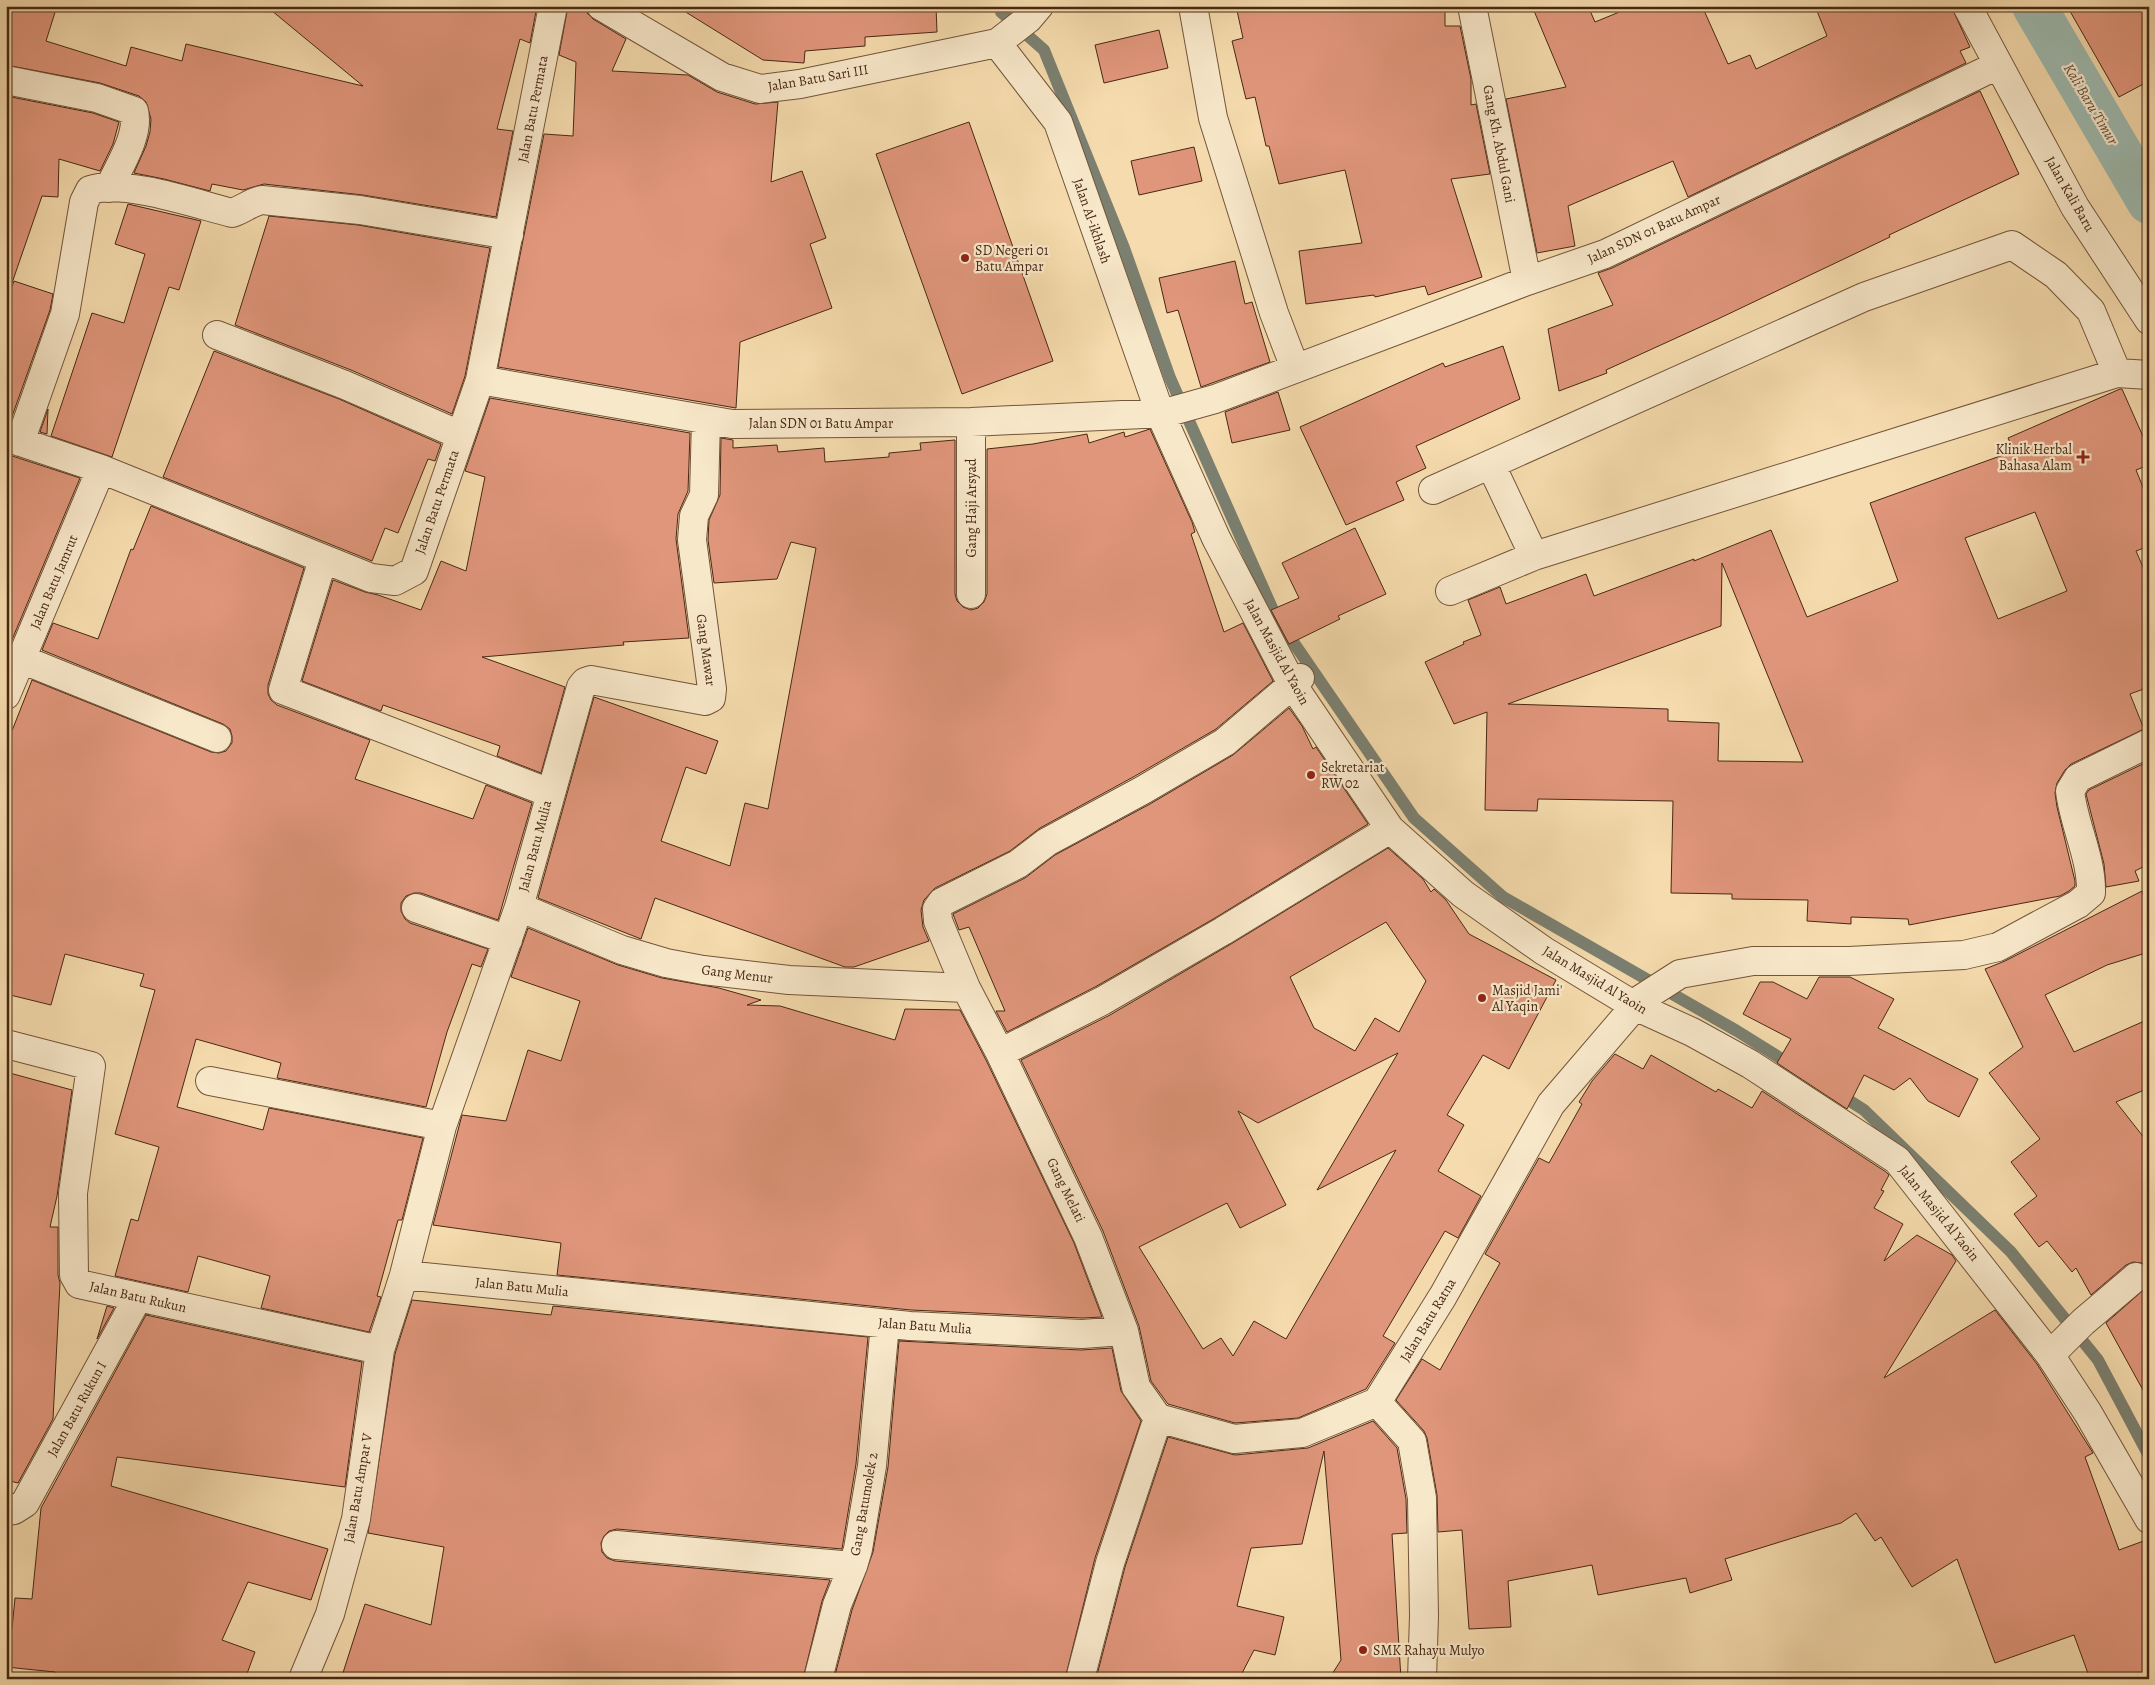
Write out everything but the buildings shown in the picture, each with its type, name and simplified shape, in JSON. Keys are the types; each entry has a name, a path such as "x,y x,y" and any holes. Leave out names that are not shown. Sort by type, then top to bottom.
{"street":[{"name":"Jalan Batu Permata","path":"13,440 101,469 371,578 395,581 414,571 480,380 553,6"},
{"name":"Jalan Batu Sari III","path":"602,6 722,77 760,89 800,84 1019,25"},
{"path":"1193,6 1213,118 1274,313 1295,368"},
{"name":"Gang Kh. Abdul Gani","path":"1472,6 1527,281"},
{"name":"Jalan Kali Baru","path":"1968,6 2075,207 2149,320"},
{"name":"Jalan Al-ikhlash","path":"1019,25 1058,122 1162,413"},
{"name":"Jalan SDN 01 Batu Ampar","path":"480,380 732,424 971,422 1162,413 1215,399 1527,281 1605,254 1998,65"},
{"path":"6,80 97,98 134,111 136,120 131,139 110,188"},
{"path":"13,440 65,314 84,202 90,190 100,187 142,190 232,213 243,209 252,202 262,200 360,210 508,235"},
{"path":"1433,490 1864,297 2012,245 2056,274 2091,311 2117,373"},
{"path":"218,335 345,385 460,435"},
{"path":"1450,591 1534,556 2117,373 2149,375"},
{"name":"Jalan Masjid Al Yaoin","path":"1162,413 1216,538 1296,681 1390,829 1463,894 1544,951 1641,1000 1692,1032 1750,1064 1897,1160 2054,1350 2149,1519"},
{"name":"Gang Mawar","path":"550,793 585,682 591,680 705,701 711,698 712,689 692,540 694,516 704,495 706,420"},
{"name":"Gang Haji Arsyad","path":"971,422 971,594"},
{"path":"1491,465 1534,556"},
{"name":"Jalan Batu Jamrut","path":"6,696 101,469"},
{"name":"Jalan Batu Mulia","path":"323,559 283,687 285,692 550,793 519,907 442,1126 404,1275 380,1350"},
{"path":"21,659 218,738"},
{"name":"Gang Melati","path":"1124,1331 1088,1238 1000,1053 966,988 938,921 937,909 942,902 1018,864 1047,842 1143,790 1224,742 1296,681"},
{"name":"Jalan Batu Ratna","path":"1377,1402 1443,1296 1551,1104 1641,1000 1680,974 1753,961 1849,961 1954,956 1998,947 2078,904 2091,893 2091,876 2072,806 2070,791 2078,778 2149,743"},
{"path":"1000,1053 1102,1001 1232,926 1390,829"},
{"name":"Gang Menur","path":"519,907 622,950 666,964 789,980 966,988"},
{"path":"416,908 508,940"},
{"name":"Jalan Batu Rukun","path":"6,1044 91,1066 73,1193 74,1275 79,1284 380,1350"},
{"path":"210,1080 442,1126"},
{"name":"Jalan Batu Mulia","path":"404,1275 885,1324 1082,1334 1124,1331"},
{"path":"2054,1350 2083,1322 2136,1277"},
{"name":"Jalan Batu Rukun I","path":"6,1511 14,1510 25,1503 138,1297"},
{"name":"Gang Batumolek 2","path":"818,1679 837,1605 858,1549 872,1466 885,1324"},
{"path":"1124,1331 1136,1387 1158,1418 1234,1439 1302,1433 1377,1402 1412,1441 1422,1498 1424,1616 1422,1679"},
{"name":"Jalan Batu Ampar V","path":"303,1679 330,1614 356,1518 380,1350"},
{"path":"1080,1679 1110,1563 1158,1418"},
{"path":"616,1545 853,1566"}],"waterway":[{"path":"1000,6 1001,12 1044,50 1124,248 1170,378 1276,617 1414,818 1503,897 1737,1031 1793,1066"},
{"name":"Kali Baru Timur","path":"2034,6 2149,202"},
{"path":"1836,1092 1864,1110 2011,1252 2098,1360 2149,1456"}],"place":[{"name":"SD Negeri 01 Batu Ampar","path":"965,258"},
{"name":"Klinik Herbal Bahasa Alam","path":"2083,457"},
{"name":"Sekretariat RW 02","path":"1311,775"},
{"name":"Masjid Jami' Al Yaqin","path":"1482,998"},
{"name":"SMK Rahayu Mulyo","path":"1363,1650"}]}
